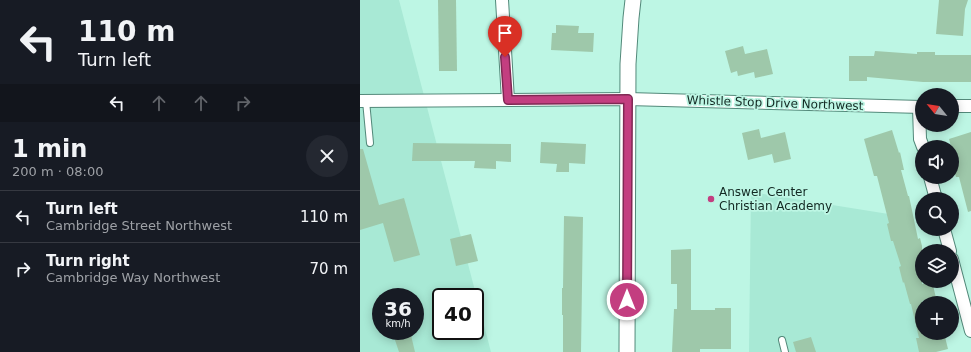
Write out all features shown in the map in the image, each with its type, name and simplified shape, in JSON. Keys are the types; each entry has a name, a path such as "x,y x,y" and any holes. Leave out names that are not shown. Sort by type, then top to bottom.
{"street":[{"path":"502,0 508,100"},
{"path":"627,352 628,56 630,18 633,0"},
{"name":"Whistle Stop Drive Northwest","path":"363,101 628,99 915,107"},
{"path":"959,106 971,106"},
{"path":"959,286 971,331"}],"lane":[{"path":"363,101 370,143"},
{"path":"782,340 785,352"}],"shaded area":[{"path":"360,0 399,0 474,288 432,288 432,340 484,340 484,325 491,352 360,352"},
{"path":"751,192 901,216 915,296 915,340 923,340 925,352 749,352"}],"building":[{"path":"438,0 456,0 457,71 439,71"},
{"path":"939,0 968,0 965,9 963,36 936,34"},
{"path":"556,25 579,26 578,33 594,33 593,52 551,50 552,33 556,33"},
{"path":"743,46 745,54 767,49 773,74 755,78 754,72 738,76 737,71 731,73 725,51"},
{"path":"875,51 917,54 917,52 935,52 935,55 971,55 971,82 923,82 867,77 867,81 849,81 849,56 874,56"},
{"path":"759,129 761,138 785,132 791,159 774,163 772,154 748,160 742,133"},
{"path":"892,130 899,153 900,152 904,170 901,170 909,196 915,225 915,236 917,236 918,239 920,238 922,244 915,244 915,288 934,288 936,296 915,296 915,321 904,282 903,283 899,267 901,266 893,241 891,241 887,224 889,223 877,176 874,176 864,139"},
{"path":"971,132 971,211 968,212 959,177 959,140 949,139"},
{"path":"541,142 586,144 585,164 569,163 569,172 556,172 557,164 540,163"},
{"path":"413,143 511,144 511,162 496,161 496,169 474,168 475,161 412,161"},
{"path":"360,149 363,149 379,205 404,198 420,255 394,262 383,223 360,230"},
{"path":"564,216 583,217 581,352 563,352 562,288"},
{"path":"471,234 478,261 456,266 450,239"},
{"path":"691,249 691,310 731,308 731,349 700,349 700,352 672,352 674,309 677,309 677,284 671,284 671,250"},
{"path":"811,337 816,352 796,352 793,342"},
{"path":"395,340 412,340 415,352 399,352"},
{"path":"916,340 946,340 948,349 936,352 919,352"}],"place":[{"name":"Answer Center Christian Academy","path":"711,199"}],"route":[{"path":"505,57 508,100 628,99 627,300"}]}
